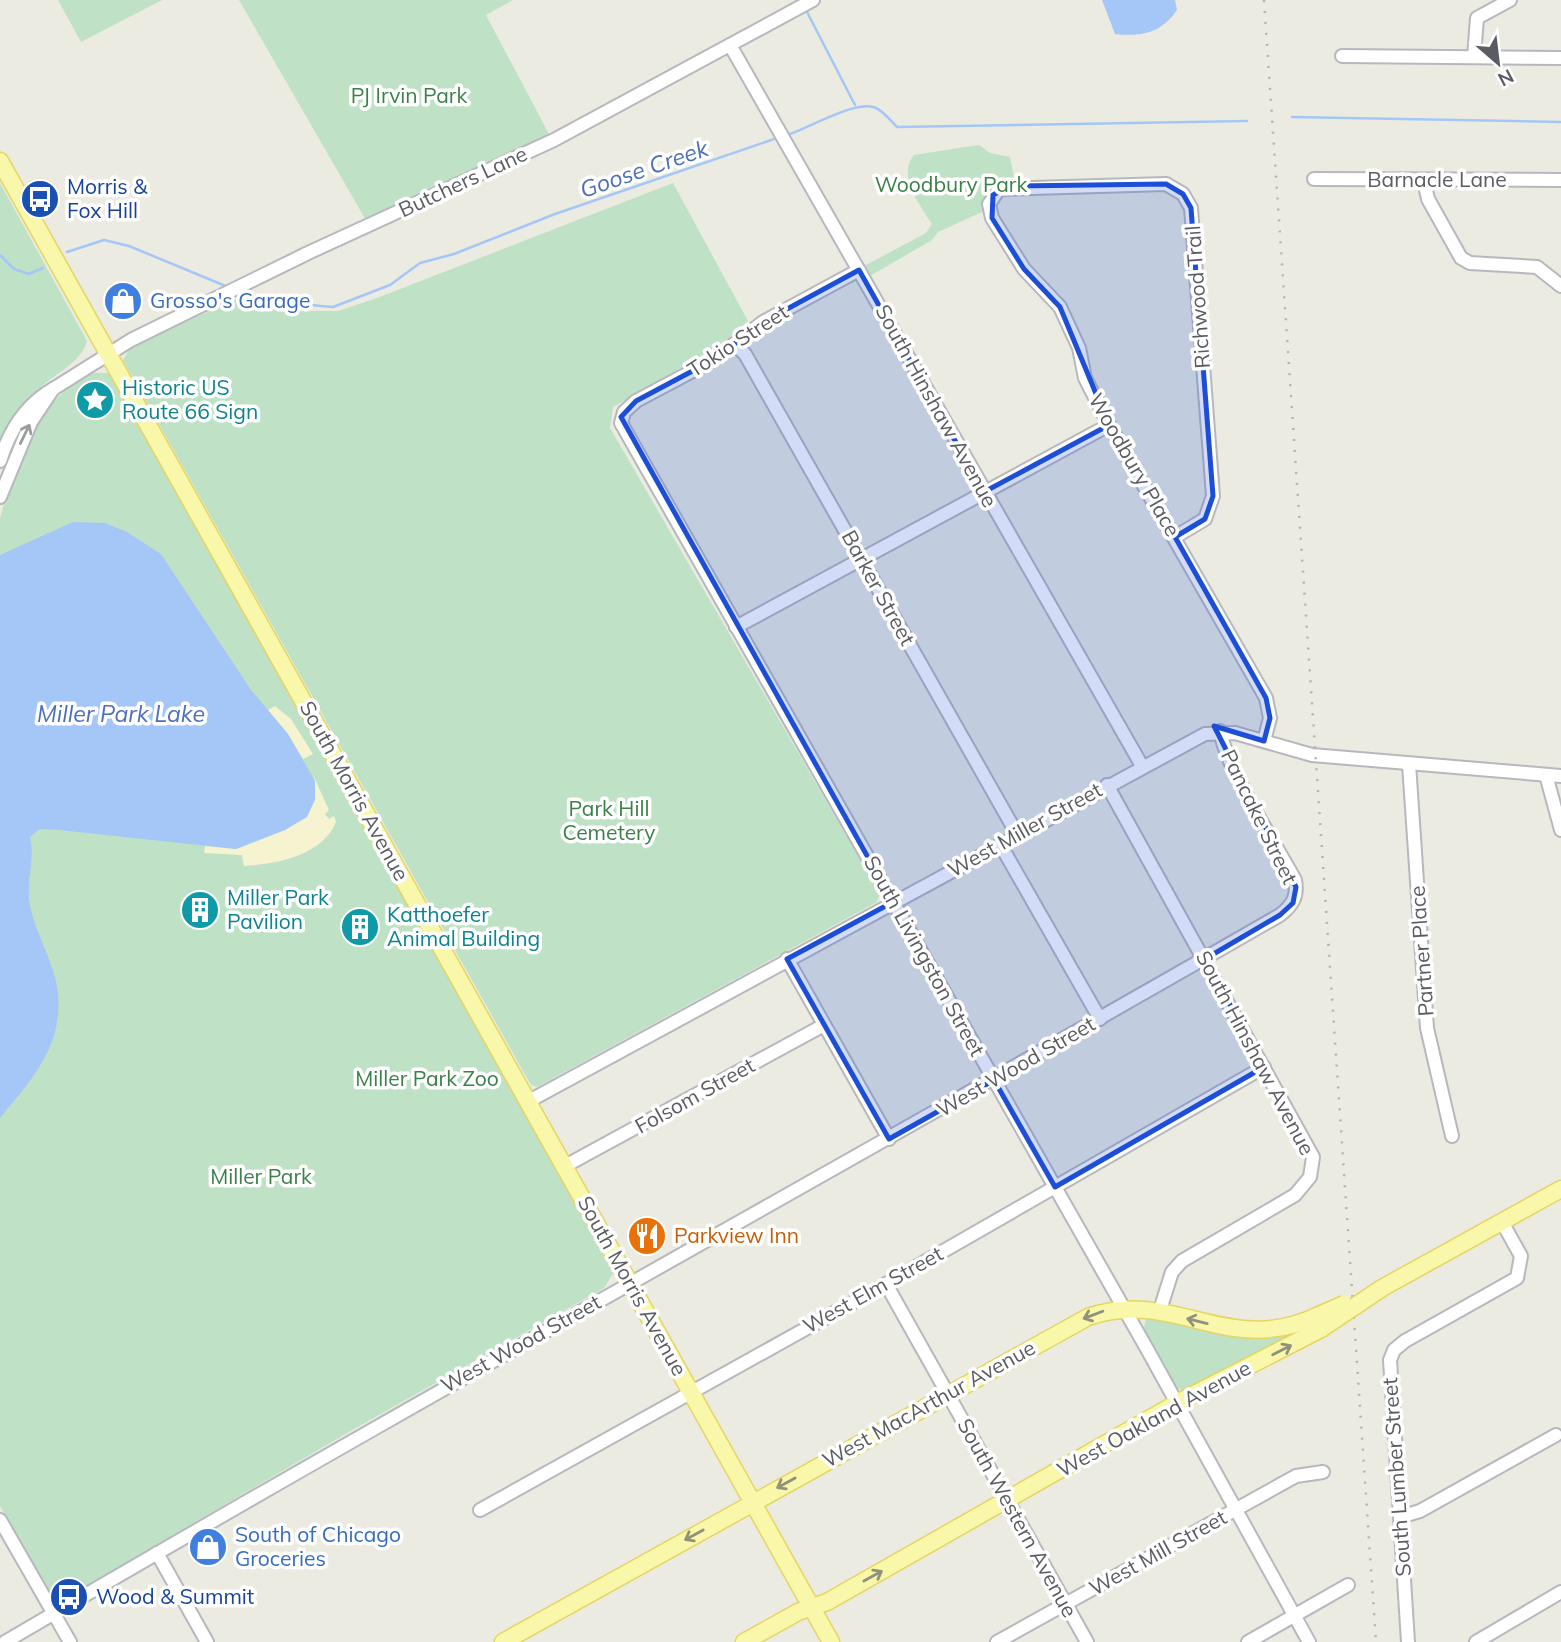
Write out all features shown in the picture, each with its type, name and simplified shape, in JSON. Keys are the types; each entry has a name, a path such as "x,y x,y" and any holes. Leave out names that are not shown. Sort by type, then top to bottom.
{"main road":[{"name":"South Morris Avenue","path":"0,161 831,1642"},
{"path":"1502,1222 1561,1189"},
{"name":"West MacArthur Avenue","path":"503,1642 1088,1317 1124,1309 1160,1310 1225,1327 1257,1332 1320,1322 1502,1222"},
{"name":"West Oakland Avenue","path":"744,1642 827,1602 1320,1322"}],"street":[{"name":"Butchers Lane","path":"0,461 15,427 34,400 107,352 240,285 554,140 813,0"},
{"path":"1474,57 1477,18 1510,0"},
{"name":"South Hinshaw Avenue","path":"730,45 1142,766"},
{"path":"1342,56 1561,58"},
{"name":"Barnacle Lane","path":"1314,179 1561,180"},
{"path":"1424,181 1428,199 1461,258 1470,263 1537,267 1561,286"},
{"name":"Richwood Trail","path":"993,195 999,189 1010,186 1166,184 1183,194 1191,208 1213,496 1205,519 1175,537"},
{"name":"Woodbury Place","path":"993,195 989,204 992,218 1024,269 1060,307 1079,348 1086,378 1109,425 1266,698 1270,718 1264,741"},
{"name":"Tokio Street","path":"621,417 636,401 715,359 763,322 859,270"},
{"name":"Barker Street","path":"734,344 745,354 1017,834"},
{"path":"0,497 31,422 53,389"},
{"name":"South Livingston Street","path":"621,417 624,430 1124,1309 1309,1642"},
{"path":"736,627 1109,425"},
{"path":"1220,731 1312,755 1561,776"},
{"name":"West Miller Street","path":"529,1101 1142,766 1199,736 1220,731"},
{"name":"Pancake Street","path":"1220,731 1224,747 1295,880 1297,894 1293,903"},
{"name":"Partner Place","path":"1409,764 1427,1028 1452,1136"},
{"path":"1545,775 1561,830"},
{"name":"South Hinshaw Avenue","path":"1107,785 1311,1152 1314,1166 1310,1177 1295,1195 1182,1261 1172,1272 1160,1310"},
{"path":"1000,844 1100,1019"},
{"name":"West Wood Street","path":"5,1642 631,1283 1205,959 1280,915 1293,903"},
{"path":"788,959 889,1139"},
{"name":"Folsom Street","path":"565,1167 824,1025"},
{"name":"West Elm Street","path":"480,1510 1264,1067"},
{"name":"South Lumber Street","path":"1408,1642 1390,1360 1394,1350 1405,1341 1517,1278 1521,1256 1502,1222"},
{"name":"South Western Avenue","path":"886,1283 1087,1642"},
{"path":"1400,1517 1420,1511 1556,1435"},
{"name":"West Mill Street","path":"997,1642 1296,1476 1322,1472"},
{"path":"0,1520 70,1642"},
{"path":"157,1553 207,1642"},
{"path":"1248,1642 1348,1585"},
{"path":"1476,1642 1560,1595"}],"highlighted area":[{"path":"1166,184 1183,194 1191,208 1213,496 1205,519 1175,537 1266,698 1270,718 1264,741 1214,726 1296,887 1293,903 1280,915 1205,959 1264,1067 1055,1187 994,1080 889,1139 787,959 893,902 621,417 636,401 715,359 763,322 859,270 984,492 1109,425 1060,307 1024,269 992,218 993,195 1010,186"}],"green space":[{"path":"58,0 162,0 81,42"},
{"name":"PJ Irvin Park","path":"239,0 513,0 486,15 550,136 367,222"},
{"name":"Woodbury Park","path":"979,145 990,153 1010,157 1014,178 1000,182 990,189 984,199 982,212 938,232 932,240 870,276 864,266 926,233 932,224 916,199 909,180 909,163 914,155"},
{"path":"0,183 87,341 79,356 36,392 16,419 0,449"},
{"name":"Park Hill Cemetery","path":"673,183 748,321 721,345 613,407 610,428 880,894 877,902 537,1087 531,1085 123,360 130,348 235,299 302,311 338,311"},
{"name":"Miller Park","path":"94,373 108,373 116,382 614,1272 604,1288 354,1429 60,1601 52,1599 0,1506 0,518 21,454 43,415 57,398 74,384"},
{"path":"1153,1317 1208,1331 1245,1336 1263,1337 1301,1331 1184,1391 1177,1388 1143,1329 1146,1320"}],"sand":[{"path":"275,706 291,719 313,754 303,759 288,734 268,710"},
{"path":"313,775 329,810 325,814 329,819 334,816 336,822 320,843 297,856 257,865 244,866 242,855 204,853 205,846 236,849 285,830 315,781"}],"water":[{"path":"1102,0 1175,0 1177,10 1164,24 1150,32 1115,34"},
{"name":"Miller Park Lake","path":"73,522 105,523 127,532 161,554 251,690 288,734 315,781 315,800 307,817 285,830 236,849 59,830 40,829 30,837 32,855 29,901 56,981 57,1021 46,1056 0,1118 0,555"}],"waterway":[{"path":"807,12 855,105"},
{"name":"Goose Creek","path":"787,135 845,111 868,106 879,109 897,127 1247,121"},
{"name":"Goose Creek","path":"1292,117 1561,122"},
{"name":"Goose Creek","path":"241,292 264,301 333,307 390,285 420,263 454,254 555,214 777,138"},
{"name":"Goose Creek","path":"67,252 104,240 129,246 228,287"},
{"name":"Goose Creek","path":"0,255 14,269 29,274 43,268"}],"railway":[{"path":"1264,0 1376,1642"}],"place":[{"name":"Morris & Fox Hill","path":"40,199"},
{"name":"Grosso's Garage","path":"123,301"},
{"name":"Historic US Route 66 Sign","path":"95,400"},
{"name":"Miller Park Pavilion","path":"200,910"},
{"name":"Katthoefer Animal Building","path":"360,927"},
{"name":"Parkview Inn","path":"647,1236"},
{"name":"South of Chicago Groceries","path":"208,1547"},
{"name":"Wood & Summit","path":"69,1597"}],"park label":[{"name":"Miller Park Zoo","path":"427,1079"}]}
